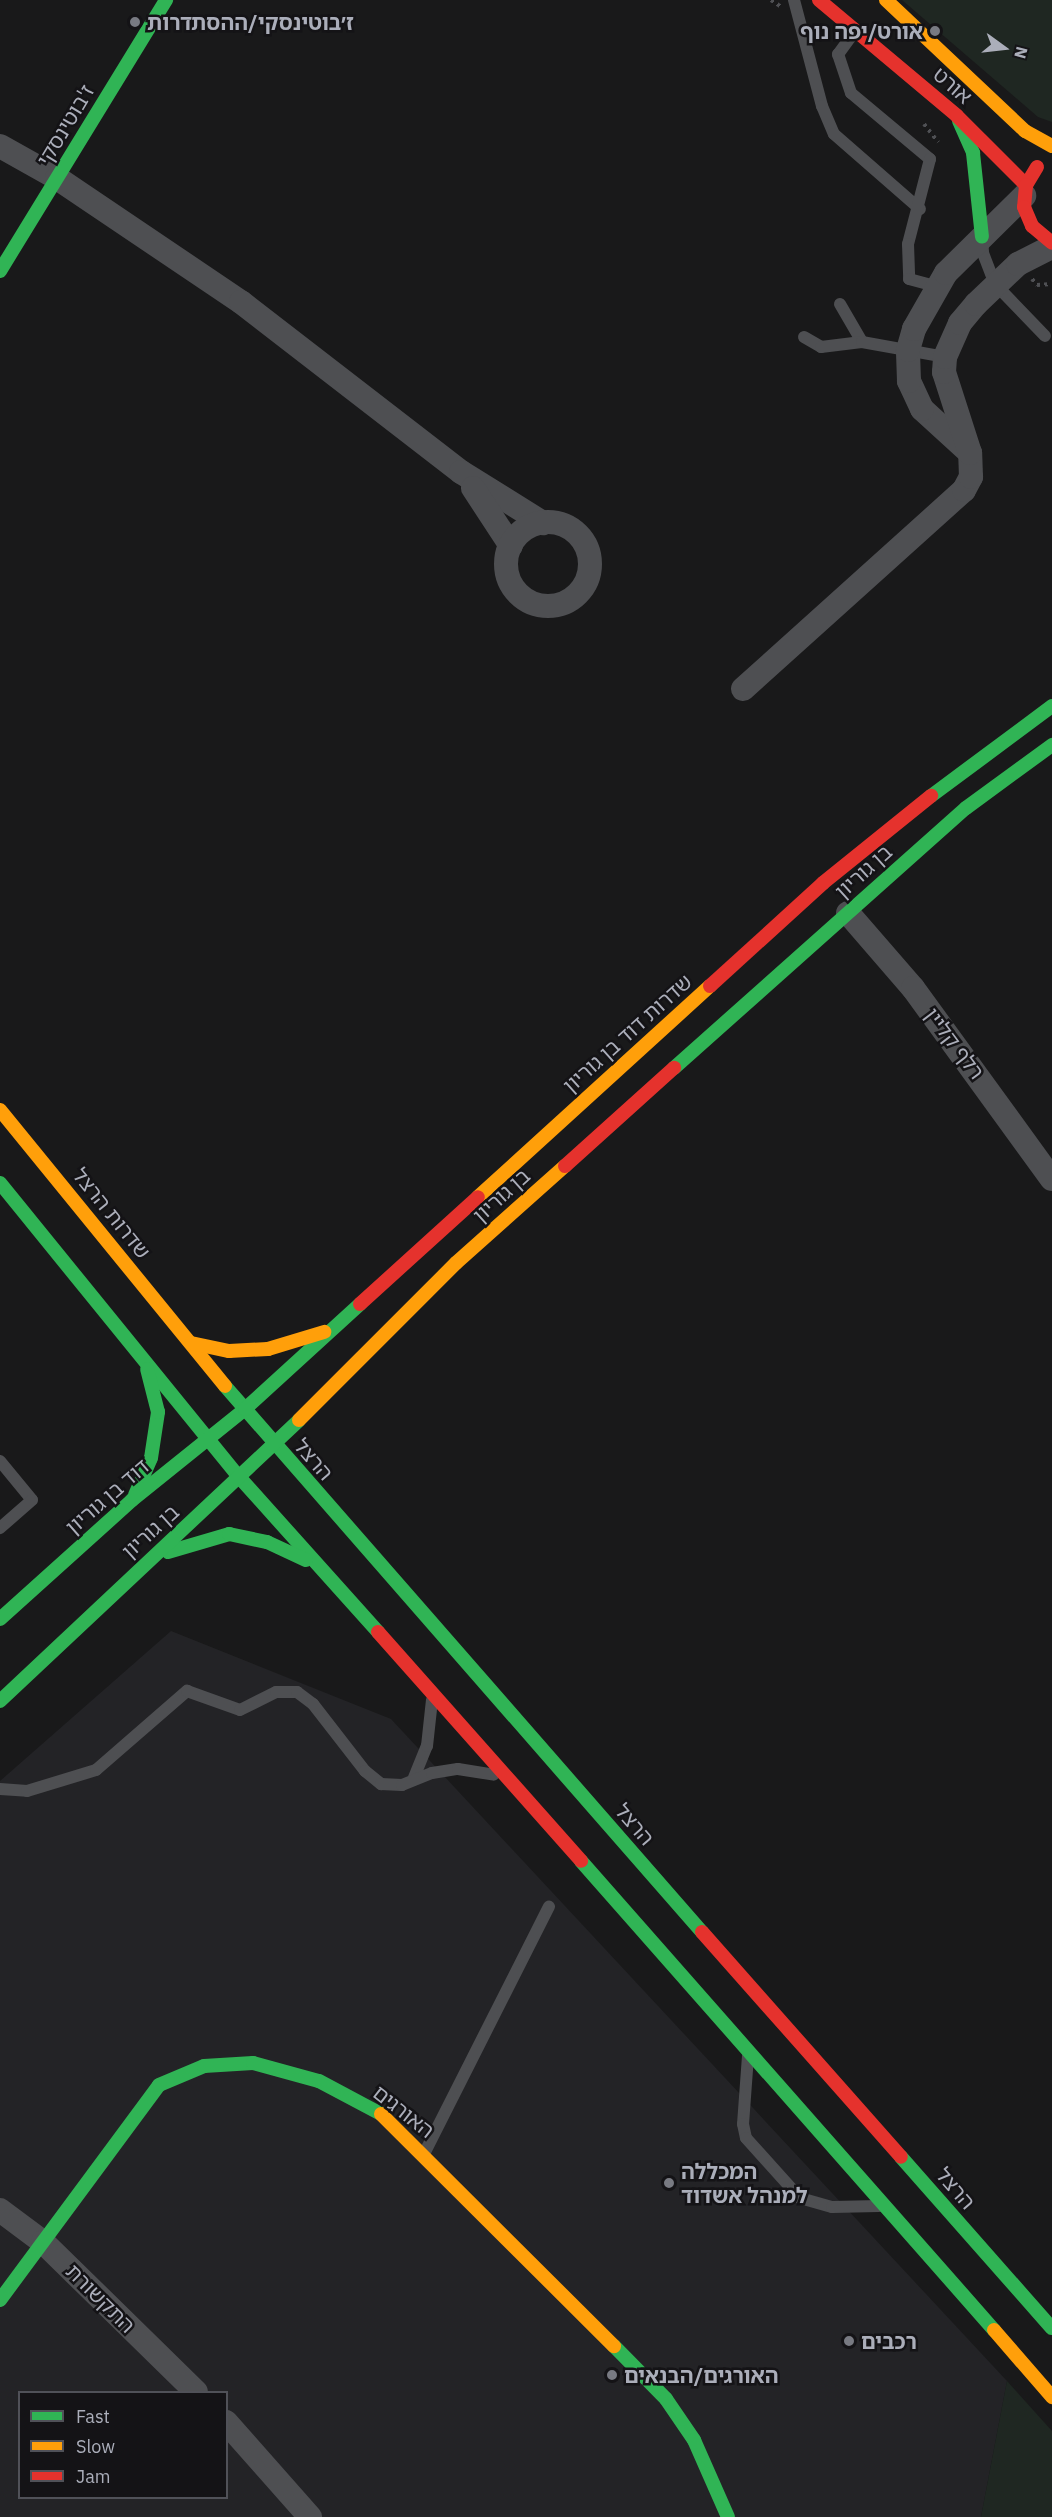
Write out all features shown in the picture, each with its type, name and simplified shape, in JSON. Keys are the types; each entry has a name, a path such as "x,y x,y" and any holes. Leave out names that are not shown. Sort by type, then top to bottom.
{"main road":[{"name":"ז'בוטינסקי","path":"0,271 165,0"},
{"name":"אורט","path":"819,0 957,116 1025,190"},
{"name":"אורט","path":"885,0 1025,132 1052,146"},
{"path":"957,116 973,153 982,237"},
{"path":"1052,156 1032,172 1025,190 1032,226 1052,245"},
{"name":"שדרות דוד בן גוריון","path":"245,1409 824,883 988,750 1052,706"},
{"name":"בן גוריון","path":"1,1702 152,1557 274,1446 456,1263 966,808 1052,745"},
{"name":"שדרות הרצל","path":"0,1110 191,1344"},
{"path":"0,1183 240,1478 749,2049 1052,2397"},
{"path":"191,1344 229,1351 268,1349 332,1330"},
{"name":"הרצל","path":"191,1344 274,1446 1052,2328"},
{"path":"132,1500 152,1458 158,1412 146,1365"},
{"name":"דוד בן גוריון","path":"0,1619 132,1500 245,1409"},
{"path":"152,1557 229,1534 267,1542 315,1564"},
{"name":"האורגים","path":"0,2300 159,2085 204,2066 253,2062 319,2081 378,2111 424,2153 666,2398 694,2440 717,2486 728,2517"}],"street":[{"path":"0,146 57,178 279,329 461,472 543,523 562,525 575,532 589,557 586,582 570,600 550,606 520,596 508,577 511,546 524,530 543,523"},
{"path":"970,453 932,422 917,402 909,381 908,350 914,329 938,287 1025,190"},
{"path":"743,689 964,490 971,477 970,453 944,372 945,357 960,323 995,284 1027,258 1052,245"},
{"path":"461,472 511,546"},
{"name":"רלף קליין","path":"848,913 926,1004 1052,1179"},
{"name":"התקשורת","path":"0,2210 43,2242 195,2391"},
{"path":"228,2424 310,2517"}],"lane":[{"path":"794,0 822,106 834,134 920,209"},
{"path":"856,30 838,54 851,93 930,159 920,209 908,244 909,279 938,287"},
{"path":"982,237 983,253 995,284 1045,336"},
{"path":"840,304 862,342"},
{"path":"804,337 821,347 844,347 862,342 945,357"},
{"path":"0,1461 32,1500 0,1528"},
{"path":"3,1786 52,1786 96,1770 187,1691 240,1710 276,1692 297,1692 313,1704 375,1782 394,1787 458,1768 506,1776"},
{"path":"413,1780 427,1746 432,1695"},
{"path":"424,2153 549,1907"},
{"path":"749,2049 743,2124 746,2138 800,2198 832,2207 887,2206"}],"shaded area":[{"path":"902,0 1052,0 1052,122 1038,117"},
{"path":"171,1631 391,1719 1007,2381 981,2517 0,2517 0,1781"},
{"path":"1007,2381 1052,2431 1052,2517 981,2517"}],"traffic: fast":[{"path":"0,271 166,0"},
{"path":"959,121 973,153 982,237"},
{"path":"931,796 1052,706"},
{"path":"674,1068 966,808 1052,745"},
{"path":"0,1183 240,1478 378,1632"},
{"path":"0,1619 132,1500 245,1409 360,1304"},
{"path":"135,1495 151,1458 158,1412 147,1369"},
{"path":"225,1386 702,1932"},
{"path":"0,1701 299,1420"},
{"path":"168,1552 229,1534 267,1542 306,1560"},
{"path":"581,1861 994,2330"},
{"path":"0,2300 159,2085 204,2066 253,2063 319,2081 381,2114"},
{"path":"901,2157 1052,2328"},
{"path":"614,2346 666,2399 694,2440 728,2517"}],"traffic: slow":[{"path":"886,0 1025,131 1052,146"},
{"path":"478,1197 710,986"},
{"path":"0,1110 225,1386"},
{"path":"299,1420 456,1263 565,1166"},
{"path":"191,1343 229,1351 268,1349 324,1332"},
{"path":"381,2114 614,2346"},
{"path":"994,2330 1052,2397"}],"traffic: jam":[{"path":"819,0 957,116 1026,185"},
{"path":"1037,167 1026,185 1024,207 1032,226 1052,243"},
{"path":"710,986 823,883 931,796"},
{"path":"565,1166 674,1068"},
{"path":"360,1304 478,1197"},
{"path":"378,1632 581,1861"},
{"path":"702,1932 901,2157"}],"place":[{"name":"ז׳בוטינסקי/ההסתדרות","path":"135,22"},
{"name":"אורט/יפה נוף","path":"935,31"},
{"name":"המכללה למנהל אשדוד","path":"669,2183"},
{"name":"רכבים","path":"849,2341"},
{"name":"האורגים/הבנאים","path":"612,2375"}]}
